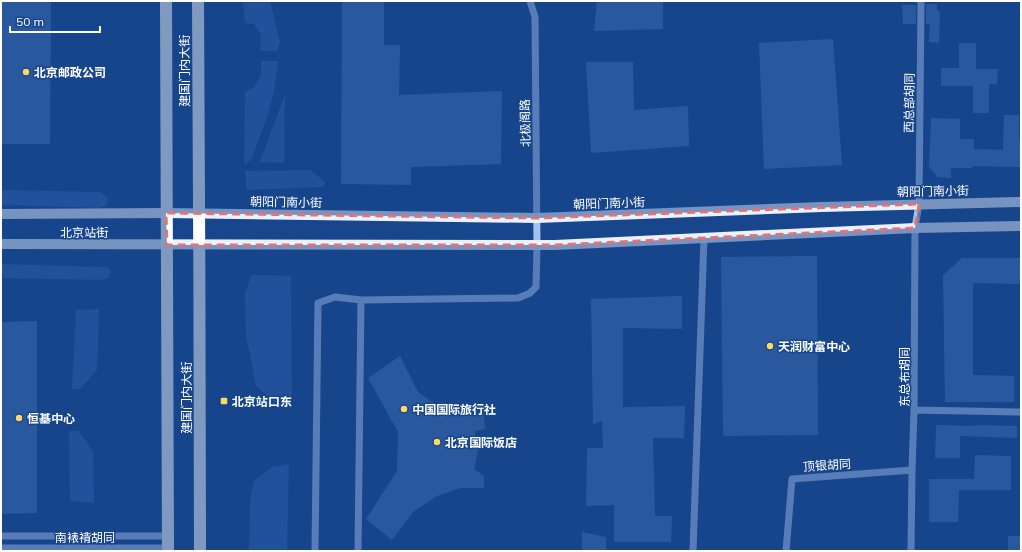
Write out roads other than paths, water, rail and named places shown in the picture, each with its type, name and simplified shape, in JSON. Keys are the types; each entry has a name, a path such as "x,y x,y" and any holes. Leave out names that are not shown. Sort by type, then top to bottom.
{"highway":[{"name":"建国门内大街","path":"166,1 168,545"},
{"name":"建国门内大街","path":"198,1 200,551"}],"main road":[{"name":"朝阳门南小街","path":"198,214 537,218 822,207 1021,202"},
{"name":"北京站街","path":"1,214 198,214"},
{"path":"199,244 537,245 915,228 1021,226"},
{"name":"北京站街","path":"1,244 199,244"}],"street":[{"name":"北极阁路","path":"361,300 518,298 530,293 536,287 537,218 535,17 530,1"},
{"name":"西总部胡同","path":"919,204 921,1"},
{"name":"东总布胡同","path":"911,551 914,410 915,228 919,204"},
{"path":"692,551 704,238"},
{"path":"315,551 318,304 335,297 361,300 358,551"},
{"path":"914,410 1021,412"},
{"name":"顶银胡同","path":"786,551 792,479 912,470"},
{"path":"1,536 168,545"},
{"name":"南裱褙胡同","path":"1,548 168,545"}],"place":[{"name":"北京邮政公司","path":"26,72"},
{"name":"天润财富中心","path":"770,346"},
{"name":"北京站口东","path":"224,401"},
{"name":"中国国际旅行社","path":"404,409"},
{"name":"恒基中心","path":"19,418"},
{"name":"北京国际饭店","path":"437,442"}]}
